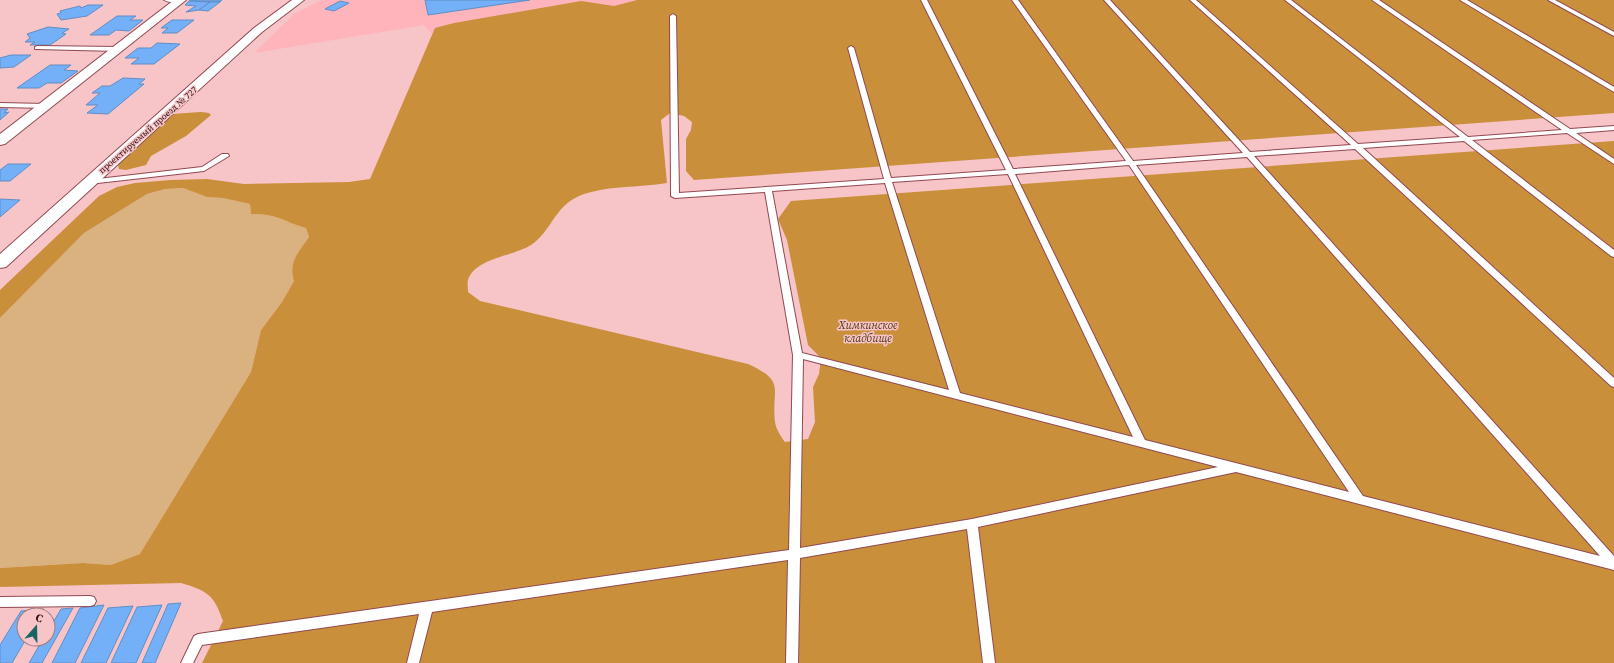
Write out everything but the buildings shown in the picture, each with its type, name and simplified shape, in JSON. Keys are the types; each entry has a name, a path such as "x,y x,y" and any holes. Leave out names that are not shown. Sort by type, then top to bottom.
{"street":[{"path":"0,141 181,0"},
{"name":"проектируемый проезд № 727","path":"0,263 89,182 197,88 257,30 300,0"}],"lane":[{"path":"167,0 181,0"},
{"path":"924,0 1010,172 1141,443"},
{"path":"1015,0 1131,163 1359,500"},
{"path":"1107,0 1248,154 1614,565"},
{"path":"1193,0 1357,146 1614,384"},
{"path":"1288,0 1614,254"},
{"path":"1375,0 1614,162"},
{"path":"1462,0 1614,90"},
{"path":"1551,0 1614,34"},
{"path":"673,16 675,196 1614,128"},
{"path":"37,48 118,49"},
{"path":"851,48 888,180 956,396"},
{"path":"0,105 46,106"},
{"path":"89,182 204,169 225,156"},
{"path":"768,189 798,355 792,663"},
{"path":"798,355 1614,565"},
{"path":"187,663 198,640 794,554 972,524 1235,468"},
{"path":"972,524 989,663"},
{"path":"0,602 90,601"},
{"path":"413,663 427,607"}],"shaded area":[{"path":"322,0 659,0 432,34 424,25 254,53 294,14"},
{"path":"183,188 207,197 223,198 250,204 251,214 276,217 306,228 309,237 293,263 292,274 294,281 282,302 261,330 251,372 140,555 111,565 83,563 0,568 0,318 84,233 147,194 165,189"}],"green space":[{"name":"Химкинское кладбище","path":"637,0 1614,0 1614,113 694,180 686,171 686,139 691,130 692,122 684,116 670,113 661,120 667,183 611,188 589,192 579,196 564,206 538,240 531,245 524,249 496,258 478,267 468,280 468,292 480,301 748,364 760,370 773,381 775,387 775,422 779,433 785,442 808,439 815,422 813,387 819,374 821,358 808,345 787,240 778,219 791,201 1614,141 1614,663 202,663 223,621 213,600 209,595 198,589 181,583 0,587 0,568 83,563 111,565 140,554 251,372 261,330 282,302 294,281 292,274 293,263 309,237 306,228 276,217 251,214 250,204 223,198 207,197 183,188 165,189 147,194 84,233 0,318 0,290 99,196 117,187 135,183 171,180 207,179 244,184 349,182 370,179 435,28 454,23 581,1 614,6"},
{"path":"201,112 209,113 211,115 186,136 151,156 146,165 126,170 119,169 118,165 171,114"}]}
